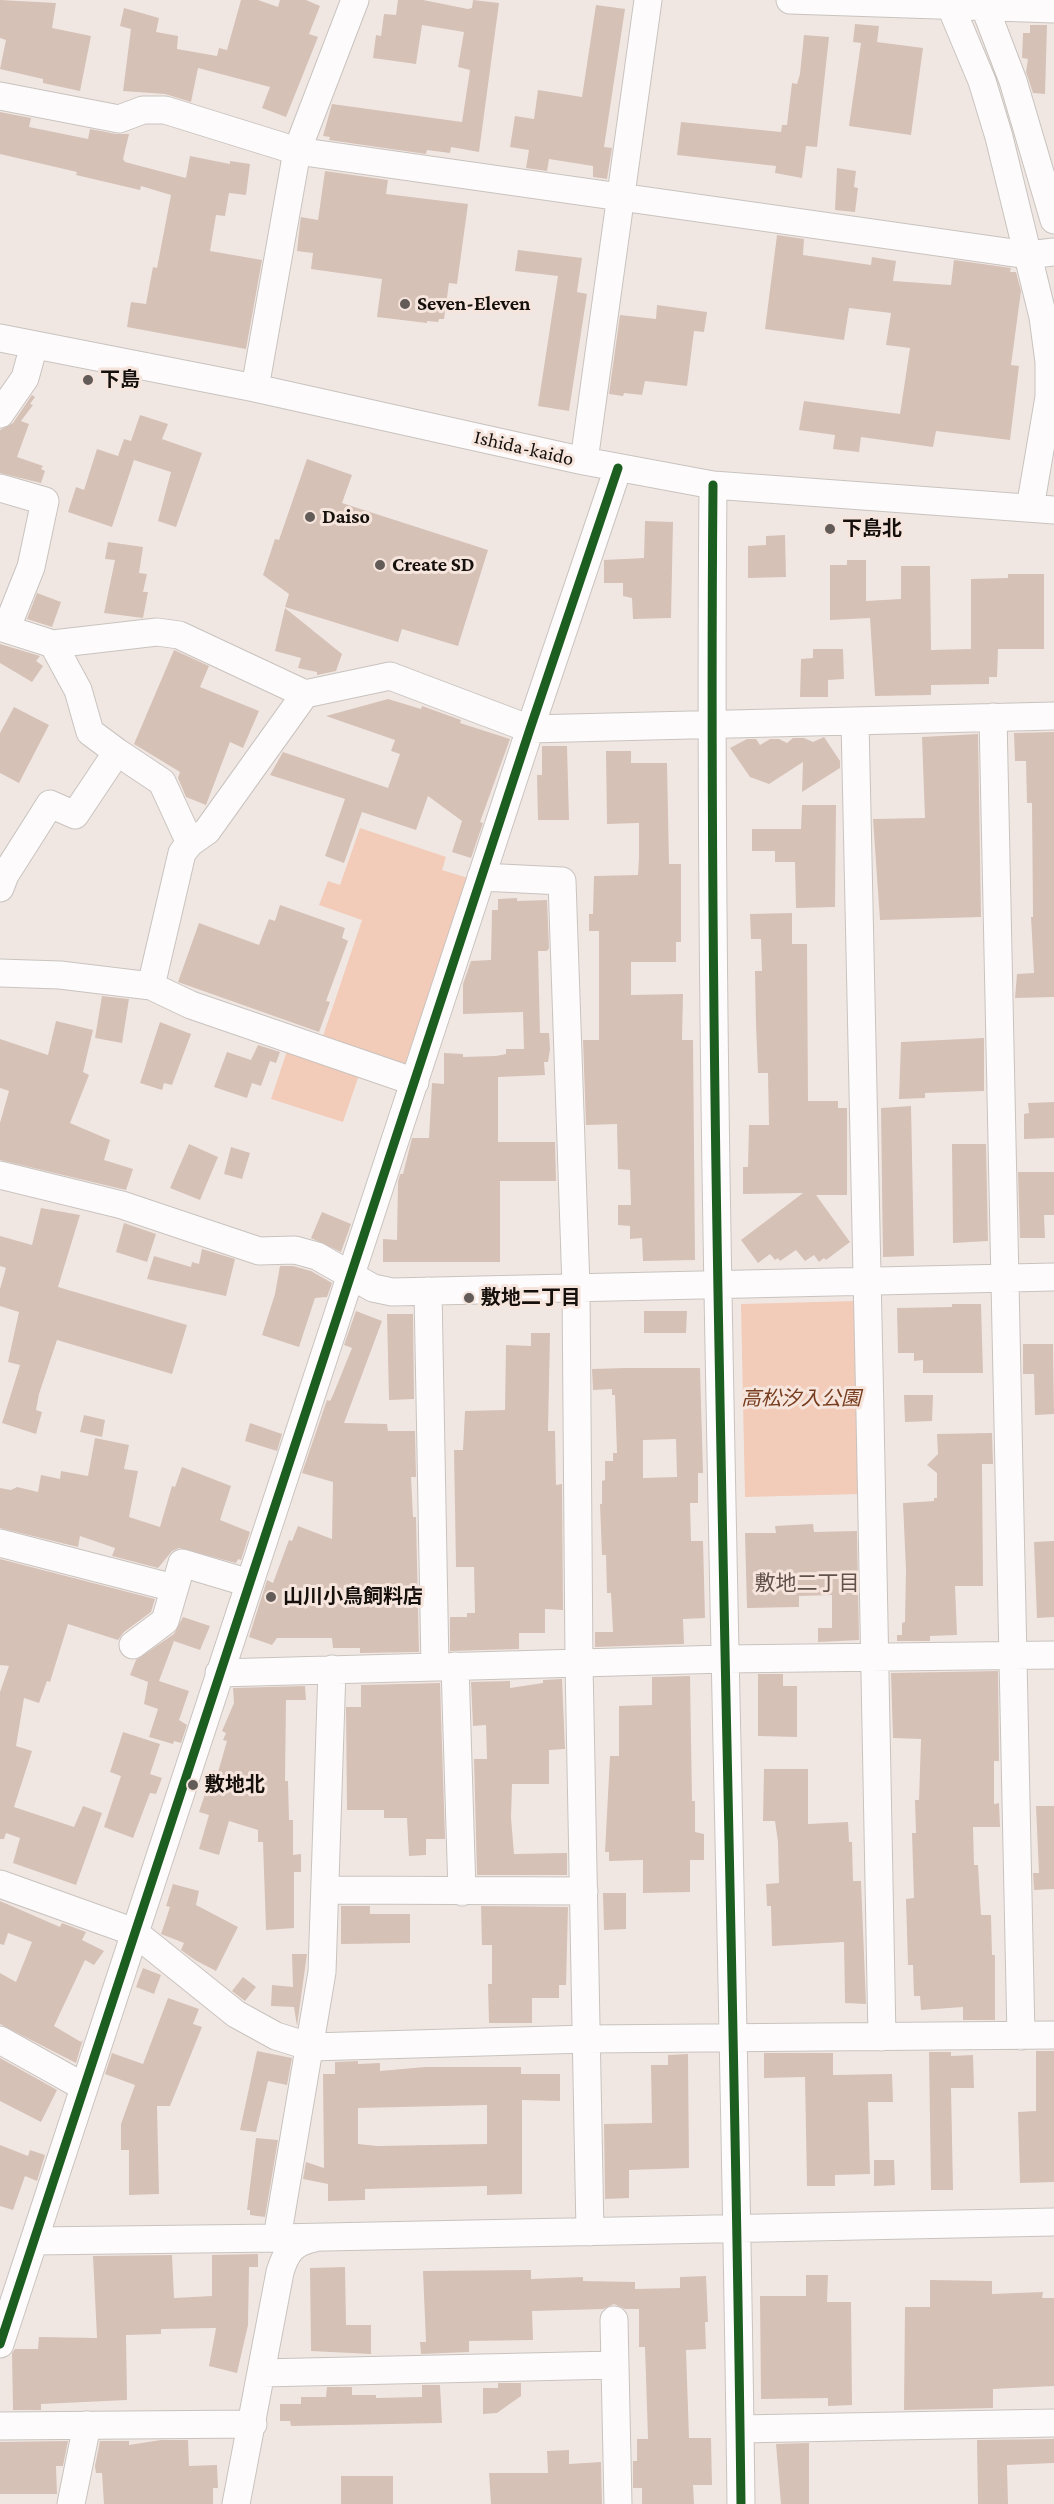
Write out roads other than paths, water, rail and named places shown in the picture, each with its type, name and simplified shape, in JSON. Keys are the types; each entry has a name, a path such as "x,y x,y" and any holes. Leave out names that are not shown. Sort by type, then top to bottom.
{"street":[{"path":"255,388 297,151 355,0"},
{"path":"584,461 648,0"},
{"path":"790,0 983,4 1054,9"},
{"path":"950,4 982,81 999,137 1041,253 1043,317 1049,363 1042,509"},
{"path":"983,4 1013,81 1054,220"},
{"path":"0,96 119,119 143,110 165,110 297,151 1041,253"},
{"name":"Ishida-kaido","path":"0,338 255,388 584,461 713,485 1042,509"},
{"path":"0,414 25,378 34,345"},
{"path":"0,2344 10,2279 35,2241 219,1672 618,468"},
{"path":"713,485 711,722 717,1284 734,2038 741,2504"},
{"path":"0,488 45,501 31,567 4,627 53,644 157,632 180,635 305,694 390,676 530,729 711,722 1054,716"},
{"path":"53,644 78,690 90,732 162,782 190,843"},
{"path":"151,986 183,854 190,843 207,831 305,694"},
{"path":"993,717 1003,1278 1021,2036"},
{"path":"855,721 866,1281 877,1659 882,2037"},
{"path":"2,878 50,804 75,815 117,752"},
{"path":"481,877 562,881 576,1287 579,1663 590,2232"},
{"path":"0,973 60,975 151,986 191,1005 415,1082"},
{"path":"0,1175 122,1205 259,1251 295,1250 317,1256 382,1290 428,1291 1054,1277"},
{"path":"428,1291 445,1667 462,1892"},
{"path":"0,1543 174,1588"},
{"path":"133,1645 165,1621 182,1563 249,1583"},
{"path":"219,1672 725,1659 877,1659 1054,1655"},
{"path":"277,2238 322,1972 332,1669"},
{"path":"0,1884 134,1932 243,2018 276,2036 311,2047 587,2038 1054,2035"},
{"path":"325,1890 584,1891"},
{"path":"0,2040 84,2088"},
{"path":"35,2241 316,2238 1054,2222"},
{"path":"236,2504 280,2272 286,2254 292,2246 316,2238"},
{"path":"614,2320 618,2504"},
{"path":"261,2373 615,2365"},
{"path":"740,2429 1054,2423"},
{"path":"0,2426 253,2424"},
{"path":"71,2504 87,2425"}],"place":[{"name":"Seven-Eleven","path":"405,304"},
{"name":"下島","path":"88,380"},
{"name":"Daiso","path":"310,517"},
{"name":"下島北","path":"830,529"},
{"name":"Create SD","path":"380,565"},
{"name":"敷地二丁目","path":"469,1298"},
{"name":"山川小鳥飼料店","path":"271,1597"},
{"name":"敷地北","path":"193,1785"}],"district":[{"name":"敷地二丁目","path":"807,1584"}],"park label":[{"name":"高松汐入公園","path":"801,1399"}]}
